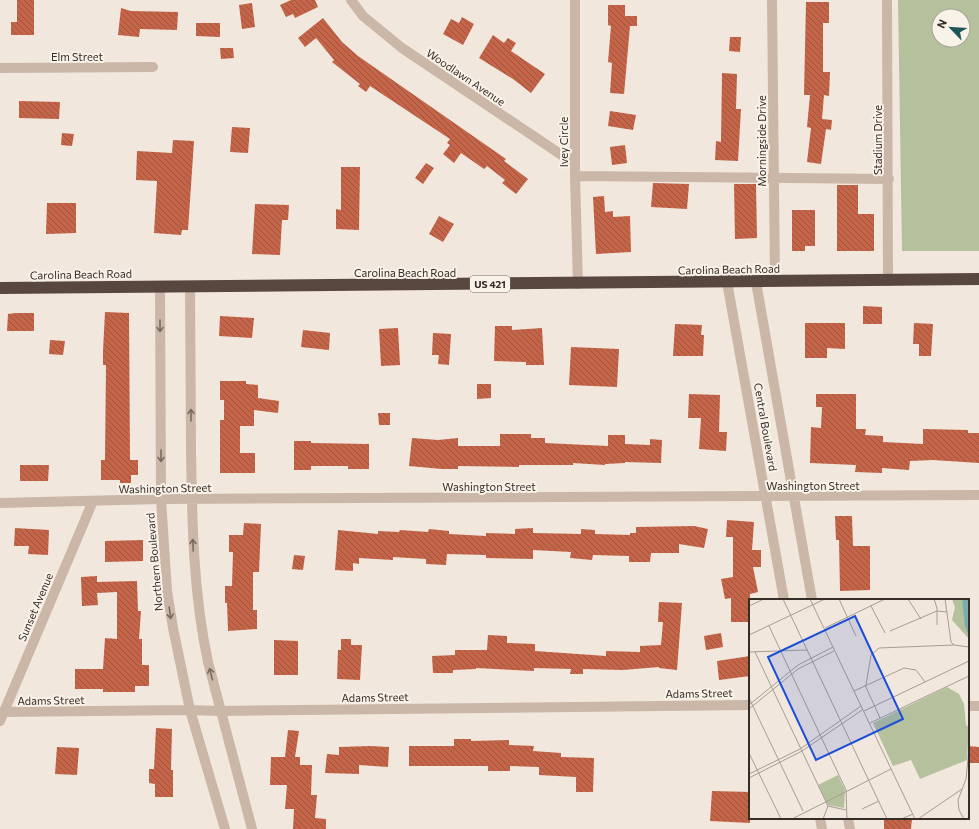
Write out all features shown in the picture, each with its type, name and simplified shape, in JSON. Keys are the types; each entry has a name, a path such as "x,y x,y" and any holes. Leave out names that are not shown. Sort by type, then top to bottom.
{"highway":[{"name":"Carolina Beach Road","path":"0,288 578,284 979,279"}],"street":[{"name":"Woodlawn Avenue","path":"351,0 363,16 402,48 575,164"},
{"name":"Ivey Circle","path":"575,0 575,176 578,284"},
{"name":"Morningside Drive","path":"772,0 775,282"},
{"name":"Stadium Drive","path":"887,0 889,179 888,281"},
{"name":"Elm Street","path":"0,68 153,67"},
{"path":"575,176 889,179"},
{"name":"Central Boulevard","path":"727,282 784,599"},
{"name":"Central Boulevard","path":"756,282 812,599"},
{"path":"190,286 194,559 202,636 220,711 252,829"},
{"name":"Northern Boulevard","path":"160,287 161,499 168,598 190,710 225,829"},
{"name":"Washington Street","path":"0,502 161,499 979,495"},
{"name":"Sunset Avenue","path":"1,715 93,501"},
{"name":"Adams Street","path":"1,715 190,710 220,711 749,705"},
{"path":"820,819 822,829"},
{"path":"848,819 850,829"}],"green space":[{"path":"898,0 979,0 979,251 902,251"}],"building":[{"path":"17,0 34,0 34,35 11,35 11,22 17,22"},
{"path":"291,0 315,0 318,7 295,18 293,14 286,17 280,5"},
{"path":"806,2 829,2 829,23 823,23 823,72 830,72 829,96 824,95 822,119 832,120 831,130 826,129 821,164 807,162 811,128 807,127 810,95 804,95"},
{"path":"252,3 255,27 242,29 239,5"},
{"path":"608,5 625,5 625,16 637,16 637,26 630,26 624,94 610,93 612,63 608,62 611,26 608,25"},
{"path":"121,8 131,11 178,12 177,30 140,29 139,37 118,35"},
{"path":"462,17 474,24 463,45 443,34 451,19 459,23"},
{"path":"323,18 342,42 358,56 506,159 504,161 528,179 516,194 502,183 505,180 487,166 484,169 461,153 454,163 443,154 450,145 447,143 450,139 370,86 366,92 358,86 360,84 332,62 334,60 316,38 305,47 298,38"},
{"path":"196,23 220,23 220,37 196,36"},
{"path":"493,35 504,43 508,38 516,43 511,51 545,74 531,93 513,79 479,58"},
{"path":"730,37 741,37 740,52 729,51"},
{"path":"220,48 233,48 234,58 221,59"},
{"path":"722,73 737,74 736,109 741,109 738,161 715,160 716,141 721,142"},
{"path":"19,101 60,102 59,119 19,118"},
{"path":"610,111 636,115 633,130 608,126"},
{"path":"232,127 250,128 248,153 230,152"},
{"path":"62,133 74,134 72,146 61,145"},
{"path":"173,140 194,141 188,230 182,230 181,235 154,233 157,181 136,180 137,151 172,153"},
{"path":"625,145 627,163 612,165 610,147"},
{"path":"426,163 434,168 423,184 415,178"},
{"path":"341,167 360,167 359,230 336,229 336,209 341,210"},
{"path":"653,183 689,184 687,209 651,207"},
{"path":"734,184 756,184 757,238 735,239"},
{"path":"837,185 858,185 858,214 874,214 874,251 837,251"},
{"path":"604,196 605,212 613,211 613,217 630,216 631,252 596,254 593,197"},
{"path":"47,203 76,203 76,233 46,234"},
{"path":"255,204 289,205 288,220 282,220 280,255 252,254"},
{"path":"792,210 815,210 815,246 805,246 805,251 792,251"},
{"path":"439,216 454,224 443,242 429,234"},
{"path":"863,306 882,307 882,324 863,324"},
{"path":"105,312 129,313 130,460 138,460 138,475 131,475 131,483 120,483 120,480 101,480 101,460 105,460 106,365 103,365 103,351"},
{"path":"34,313 34,331 7,331 8,314"},
{"path":"220,316 254,318 252,338 219,336"},
{"path":"805,323 845,323 845,349 827,348 827,358 805,358"},
{"path":"914,323 933,324 931,356 919,356 919,344 913,344"},
{"path":"675,324 702,325 701,335 704,335 703,356 673,356"},
{"path":"495,326 512,326 512,330 542,328 544,365 526,365 526,362 494,361"},
{"path":"398,328 400,365 381,366 379,329"},
{"path":"303,330 330,333 329,350 301,347"},
{"path":"433,333 451,334 449,365 438,364 439,355 432,355"},
{"path":"50,340 65,341 63,355 49,354"},
{"path":"571,347 619,349 617,387 569,385"},
{"path":"220,381 246,381 246,384 258,385 258,398 279,401 278,413 254,410 254,426 240,426 240,453 255,453 255,473 220,473 220,420 224,420 224,400 220,400"},
{"path":"477,384 491,384 491,398 477,399"},
{"path":"689,394 720,395 719,432 727,432 726,451 699,449 701,418 688,418"},
{"path":"816,394 856,394 856,429 866,429 865,435 883,436 883,442 923,444 923,429 968,430 968,433 979,433 979,463 933,460 910,461 909,470 882,468 882,473 855,472 856,465 810,463 811,427 821,428 822,407 816,407"},
{"path":"378,413 390,413 390,425 379,425"},
{"path":"500,434 531,434 531,438 545,438 545,443 608,446 608,435 625,435 625,444 650,445 650,439 662,440 661,463 625,462 605,465 573,463 573,465 519,465 519,467 458,466 458,469 409,466 412,438 438,440 458,438 458,446 500,446"},
{"path":"294,441 311,441 311,443 369,444 369,469 348,469 348,466 311,466 311,470 294,470"},
{"path":"20,465 49,465 48,481 20,481"},
{"path":"835,516 852,516 853,546 870,546 870,590 840,591 839,540 836,540"},
{"path":"727,520 754,522 752,550 761,550 761,567 753,567 758,592 750,594 749,622 731,622 731,598 725,599 721,579 733,577 733,537 726,537"},
{"path":"244,523 261,524 259,572 253,572 253,610 257,610 257,629 228,631 225,586 232,586 233,552 229,552 229,535 243,535"},
{"path":"694,526 708,529 704,548 679,544 679,553 651,553 650,562 629,562 629,556 593,555 592,560 570,558 571,552 533,550 533,559 486,558 486,555 447,554 446,565 426,564 426,559 393,557 393,560 359,558 359,564 353,563 353,571 335,570 338,530 378,534 378,531 399,532 400,530 428,532 429,529 449,531 449,534 486,536 486,533 515,534 515,529 533,528 533,533 581,534 581,529 595,530 595,534 630,535 630,533 636,533 636,527"},
{"path":"15,528 49,530 48,555 28,554 29,546 14,546"},
{"path":"143,540 143,561 105,562 105,541"},
{"path":"294,555 305,556 303,570 292,569"},
{"path":"97,576 97,582 137,581 138,611 141,611 139,639 142,639 142,665 149,665 149,686 135,686 135,692 103,692 103,689 75,689 75,669 103,669 105,638 117,639 117,592 97,593 98,605 82,606 81,577"},
{"path":"659,602 682,603 677,670 659,667 623,670 583,669 583,674 570,674 571,669 534,668 534,671 476,668 453,670 453,673 433,673 432,656 455,655 455,650 487,650 488,635 507,636 507,643 535,644 535,651 606,656 606,651 640,652 640,646 661,645 663,622 658,622"},
{"path":"721,633 723,647 706,650 704,636"},
{"path":"341,639 351,639 351,645 362,645 360,680 337,679 338,650 341,650"},
{"path":"274,640 298,641 298,675 274,675"},
{"path":"749,656 749,676 719,680 717,661"},
{"path":"156,728 172,729 171,770 173,770 173,797 155,797 155,784 149,783 149,769 154,769"},
{"path":"288,730 299,731 295,757 300,757 300,765 312,765 311,795 317,795 315,818 326,819 326,829 293,829 294,809 285,809 287,785 270,785 271,757 285,757"},
{"path":"454,739 471,739 471,741 509,740 509,745 534,746 533,751 561,753 561,757 594,758 593,792 576,792 576,777 539,775 539,767 510,766 510,771 488,771 488,766 409,766 409,746 454,746"},
{"path":"969,746 979,747 979,763 969,763"},
{"path":"57,747 79,748 77,775 55,774"},
{"path":"339,747 389,747 388,767 359,765 359,774 325,773 327,754 339,755"},
{"path":"712,791 749,792 750,823 710,821"},
{"path":"884,819 912,819 911,829 884,829"}]}
